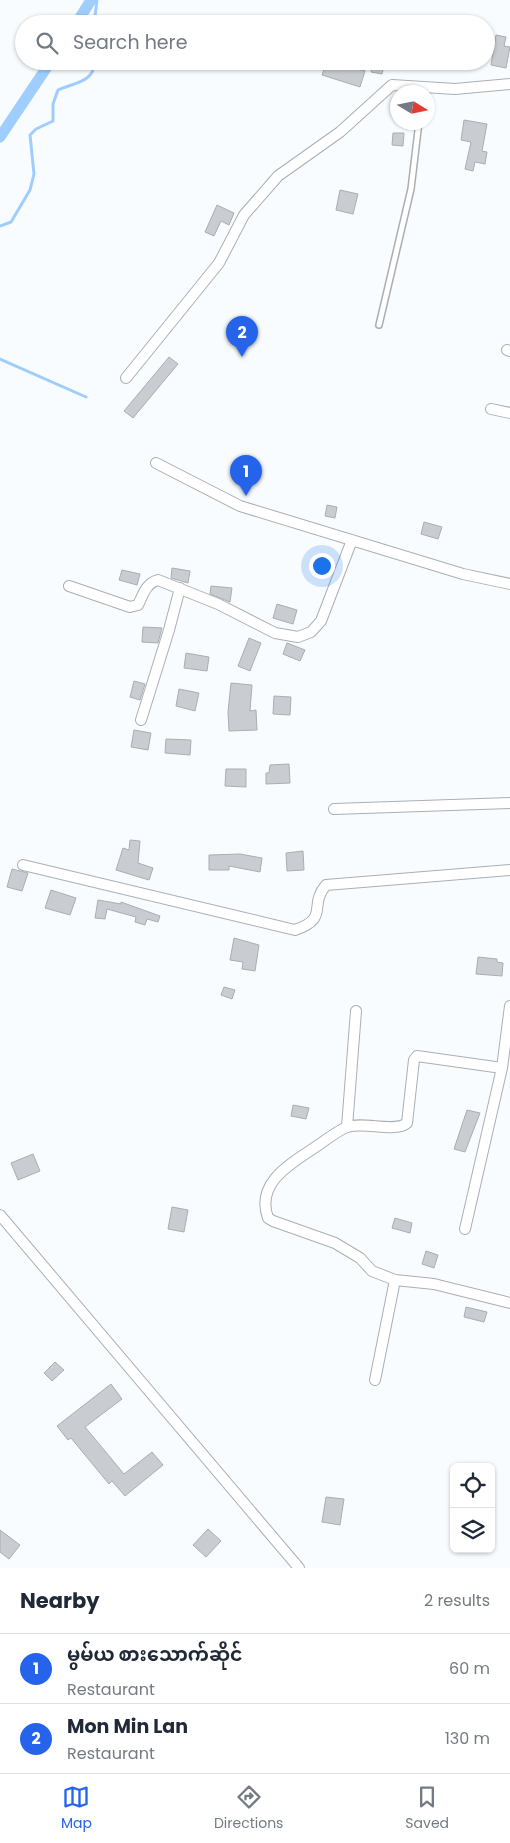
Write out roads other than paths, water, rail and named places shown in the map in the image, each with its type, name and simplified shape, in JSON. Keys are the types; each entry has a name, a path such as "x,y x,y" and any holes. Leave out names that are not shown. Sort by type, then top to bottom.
{"street":[{"path":"435,90 510,84"},
{"path":"126,378 219,263 244,215 278,176 340,132 390,87"},
{"path":"491,409 510,413"},
{"path":"156,463 240,506 463,574 510,584"},
{"path":"69,586 130,607 138,605 152,581 158,580 218,604 275,633 298,636 311,632 321,621 352,540"},
{"path":"141,720 180,588"},
{"path":"334,809 510,803"},
{"path":"23,866 295,930 310,925 316,918 320,892 326,885 510,870"},
{"path":"465,1229 502,1068 510,1006"},
{"path":"347,1127 356,1011"},
{"path":"502,1068 417,1056 414,1060 407,1123 403,1126 395,1127 365,1125 347,1127 282,1169 269,1185 265,1209 268,1218 273,1221 335,1244 360,1258 372,1271 394,1280 434,1284 510,1303"},
{"path":"0,1215 299,1568"},
{"path":"375,1380 394,1280"}],"lane":[{"path":"379,325 411,189 418,130"}],"waterway":[{"path":"82,15 91,0"},
{"path":"95,15 97,0"},
{"path":"0,137 45,70"},
{"path":"0,226 11,222 30,190 34,174 30,135 36,129 53,121 53,104 58,90 82,81 93,70"},
{"path":"0,359 86,397"}],"place":[{"name":"Mon Min Lan","path":"242,357"},
{"name":"မွမ်ယ စားသောက်ဆိုင်","path":"246,496"}]}
